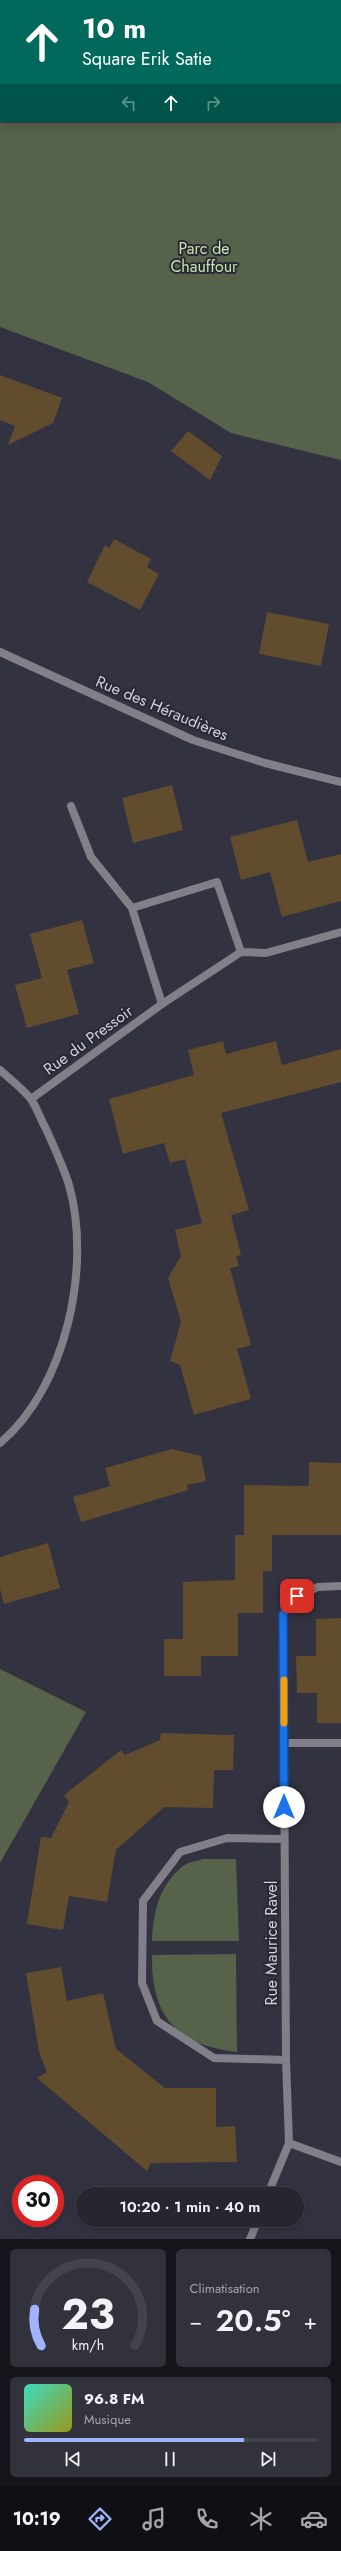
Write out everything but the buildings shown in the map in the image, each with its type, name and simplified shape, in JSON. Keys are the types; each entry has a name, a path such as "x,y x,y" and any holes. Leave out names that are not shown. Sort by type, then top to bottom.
{"street":[{"name":"Rue des Héraudières","path":"0,652 193,740 265,763 341,782"},
{"path":"71,806 91,857 132,908 162,1004"},
{"path":"132,908 217,882 241,952 266,953 341,932"},
{"name":"Rue du Pressoir","path":"31,1099 162,1004 241,952"},
{"path":"0,1070 31,1099 51,1141 69,1186 75,1223 77,1258 68,1321 47,1381 27,1413 0,1443"},
{"name":"Rue Maurice Ravel","path":"289,2143 286,2060 283,1614 297,1596 318,1587 341,1586"},
{"path":"284,1744 341,1743"},
{"path":"284,1839 227,1838 180,1852 143,1901 142,1983 157,2021 214,2058 286,2060"},
{"path":"271,2187 289,2143 341,2162"},
{"path":"250,2239 255,2227"}],"green space":[{"name":"Parc de Chauffour","path":"0,122 341,122 341,460 231,433 148,382 0,327"},
{"path":"0,1669 86,1712 0,1863"},
{"path":"203,1859 236,1859 239,1941 152,1941 156,1910 168,1882 183,1866"},
{"path":"236,1954 237,2052 216,2048 198,2042 183,2034 171,2024 162,2011 156,1995 152,1955"}],"slow traffic":[{"path":"284,1680 284,1723"}],"route":[{"path":"284,1807 283,1614 297,1596"}]}
